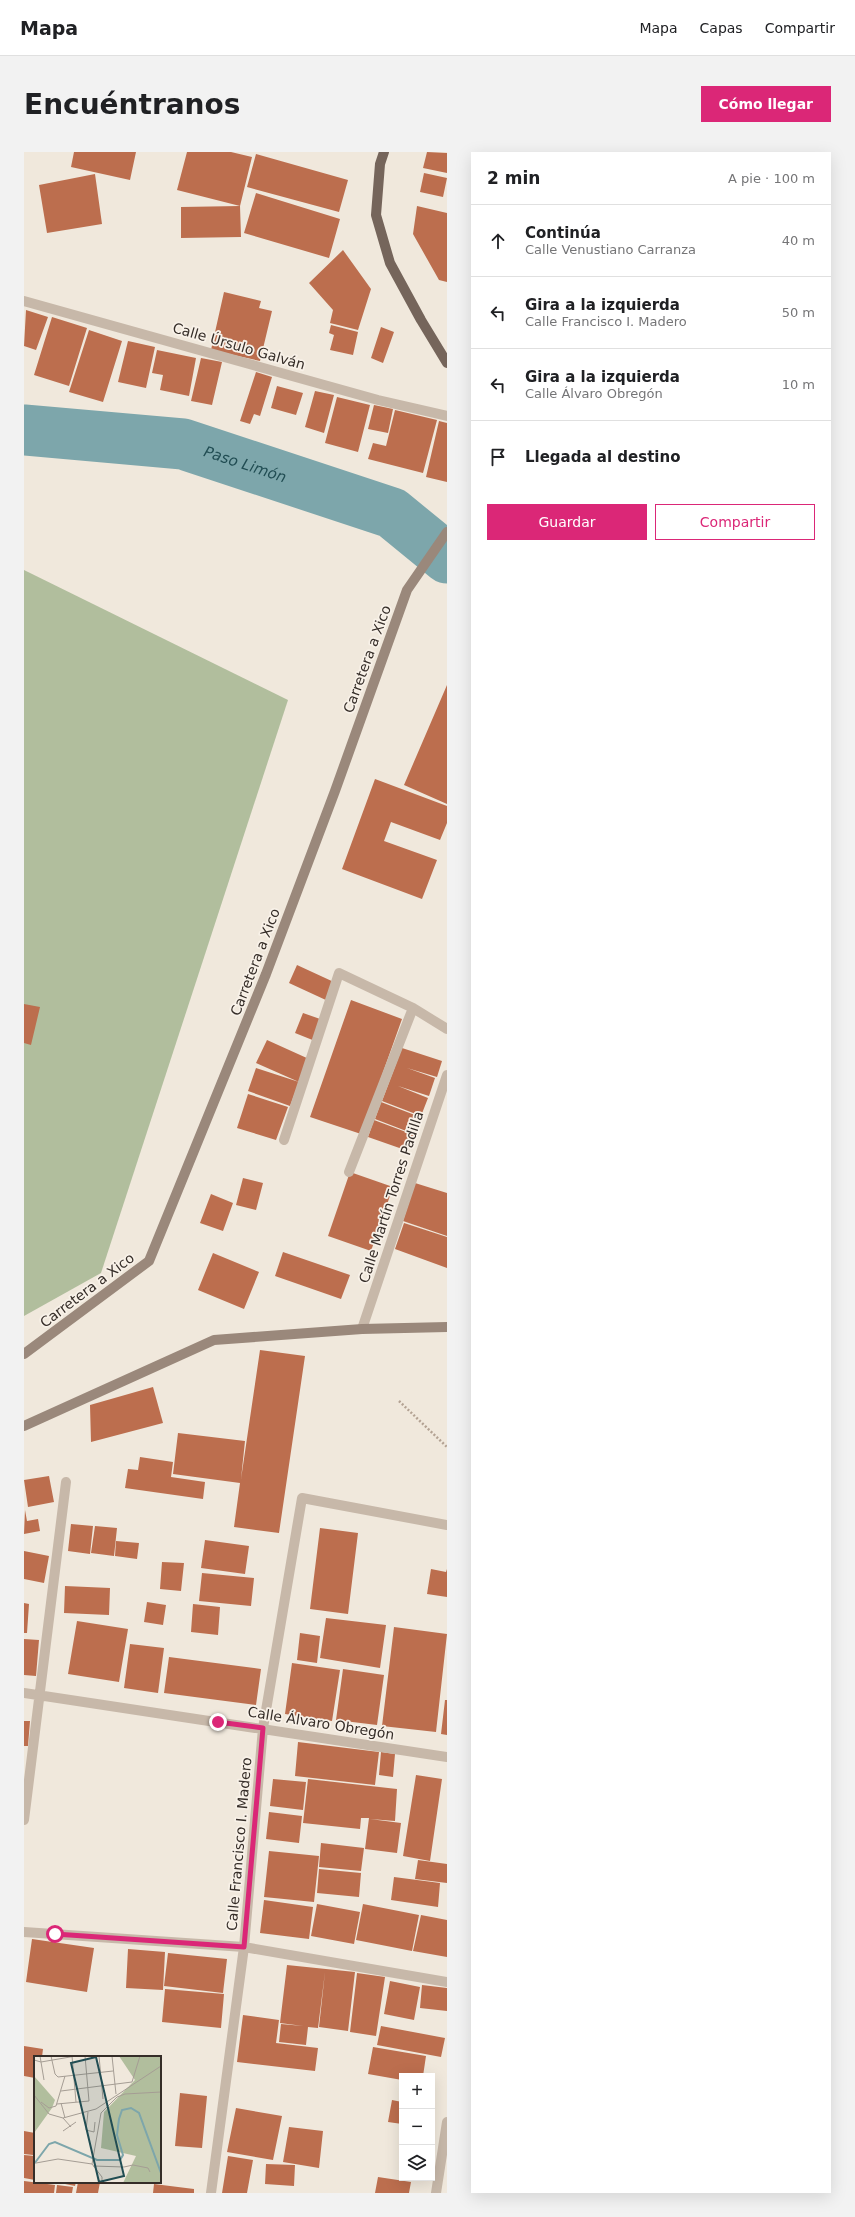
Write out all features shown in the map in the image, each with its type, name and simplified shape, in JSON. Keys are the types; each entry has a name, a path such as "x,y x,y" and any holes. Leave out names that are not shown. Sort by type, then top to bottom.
{"main road":[{"path":"384,152 380,164 376,215 390,263 421,320 447,363"},
{"name":"Carretera a Xico","path":"24,1354 149,1261 266,974 335,791 407,590 447,532"},
{"path":"24,1426 214,1340 362,1329 447,1327"}],"street":[{"name":"Calle Úrsulo Galván","path":"24,301 378,400 447,416"},
{"path":"284,1140 339,973 413,1008 447,1029"},
{"path":"349,1172 413,1008"},
{"name":"Calle Martín Torres Padilla","path":"362,1329 447,1075"},
{"path":"24,1820 66,1482"},
{"name":"Calle Francisco I. Madero","path":"211,2193 244,1947 263,1728 302,1498 447,1525"},
{"name":"Calle Álvaro Obregón","path":"24,1693 447,1757"},
{"path":"24,1932 244,1947 447,1982"},
{"path":"436,2193 447,2122"}],"path":[{"path":"399,1401 447,1446"}],"green space":[{"path":"24,570 288,700 101,1273 24,1316"}],"building":[{"path":"74,152 136,152 130,180 71,167"},
{"path":"187,152 231,152 252,157 240,206 177,190"},
{"path":"427,152 447,153 447,173 423,168"},
{"path":"256,154 348,180 339,212 247,187"},
{"path":"424,173 447,178 443,197 420,192"},
{"path":"95,174 102,224 47,233 39,185"},
{"path":"256,193 340,219 329,258 244,233"},
{"path":"240,206 241,237 181,238 181,207"},
{"path":"417,206 447,213 447,282 439,280 413,234"},
{"path":"343,250 371,289 358,330 330,323 333,310 309,283"},
{"path":"224,292 261,301 259,308 272,311 260,361 211,350"},
{"path":"26,310 48,317 36,350 24,346"},
{"path":"52,317 87,328 69,386 34,375"},
{"path":"331,325 358,332 353,355 330,350 334,335 329,333"},
{"path":"381,327 394,332 383,363 371,358"},
{"path":"89,330 122,341 103,402 69,392"},
{"path":"128,341 155,347 146,388 118,382"},
{"path":"157,350 196,358 189,396 160,390 163,375 152,373"},
{"path":"201,358 222,362 212,405 191,401"},
{"path":"256,372 272,377 260,416 254,414 250,424 240,421"},
{"path":"277,386 303,393 296,415 271,408"},
{"path":"315,391 334,395 324,433 305,427"},
{"path":"337,397 370,405 358,452 325,443"},
{"path":"374,405 393,409 388,433 368,429"},
{"path":"395,410 437,420 423,473 368,459 373,443 386,446"},
{"path":"439,421 447,423 447,482 426,477"},
{"path":"447,685 447,804 404,785"},
{"path":"375,779 447,806 447,823 440,840 391,822 384,841 437,860 422,899 342,869"},
{"path":"297,965 336,983 328,1001 289,983"},
{"path":"351,1000 402,1019 361,1134 310,1117"},
{"path":"24,1004 40,1007 31,1045 24,1043"},
{"path":"303,1013 323,1020 315,1041 295,1033"},
{"path":"267,1040 309,1059 299,1082 256,1063"},
{"path":"402,1048 442,1061 437,1077 407,1068 435,1078 429,1096 398,1086 428,1098 421,1116 382,1101"},
{"path":"256,1068 299,1082 290,1106 248,1091"},
{"path":"248,1094 288,1107 276,1140 237,1128"},
{"path":"381,1102 420,1117 414,1134 375,1119"},
{"path":"374,1120 414,1135 408,1151 368,1137"},
{"path":"350,1172 393,1187 371,1251 328,1236"},
{"path":"243,1178 263,1183 256,1210 236,1205"},
{"path":"415,1183 447,1193 447,1236 403,1221"},
{"path":"211,1194 233,1203 223,1231 200,1223"},
{"path":"404,1223 447,1237 447,1268 395,1249"},
{"path":"283,1252 350,1275 341,1299 275,1276"},
{"path":"213,1253 259,1272 244,1309 198,1290"},
{"path":"260,1350 305,1356 279,1533 234,1527 240,1483 173,1474 178,1433 245,1441 241,1479"},
{"path":"153,1387 163,1423 91,1442 90,1405"},
{"path":"140,1457 173,1462 171,1477 205,1482 203,1499 125,1488 128,1469 138,1470"},
{"path":"49,1476 54,1502 28,1507 24,1480"},
{"path":"25,1510 27,1521 38,1519 40,1531 24,1534"},
{"path":"71,1524 93,1526 90,1554 68,1551"},
{"path":"95,1526 117,1528 114,1556 91,1553"},
{"path":"320,1528 358,1533 348,1614 310,1609"},
{"path":"205,1540 249,1546 245,1574 201,1568"},
{"path":"116,1541 139,1543 137,1559 115,1556"},
{"path":"24,1551 49,1556 44,1583 24,1579"},
{"path":"162,1562 184,1563 181,1591 160,1589"},
{"path":"431,1569 446,1572 447,1569 447,1597 427,1594"},
{"path":"202,1573 254,1578 251,1606 199,1601"},
{"path":"65,1586 110,1588 109,1615 64,1613"},
{"path":"147,1602 166,1605 163,1625 144,1622"},
{"path":"24,1603 29,1604 27,1633 24,1633"},
{"path":"193,1604 220,1607 218,1635 191,1632"},
{"path":"326,1618 386,1625 380,1668 320,1658"},
{"path":"77,1621 128,1629 119,1682 68,1674"},
{"path":"394,1627 447,1634 436,1732 382,1726"},
{"path":"300,1633 320,1636 317,1663 297,1660"},
{"path":"24,1639 39,1640 36,1676 24,1675"},
{"path":"130,1644 164,1648 158,1693 124,1688"},
{"path":"169,1657 261,1669 256,1705 164,1693"},
{"path":"292,1663 340,1670 332,1721 285,1714"},
{"path":"343,1669 384,1675 377,1725 336,1720"},
{"path":"445,1700 447,1700 447,1735 441,1734"},
{"path":"24,1721 30,1721 28,1746 24,1746"},
{"path":"298,1742 379,1752 375,1785 295,1776"},
{"path":"381,1752 395,1754 393,1777 379,1775"},
{"path":"416,1775 442,1779 430,1861 403,1856"},
{"path":"273,1779 306,1782 303,1810 270,1806"},
{"path":"308,1779 397,1789 395,1821 370,1819 401,1823 397,1853 365,1849 369,1818 361,1818 360,1829 303,1823"},
{"path":"269,1812 302,1816 299,1843 266,1839"},
{"path":"321,1843 364,1848 361,1871 319,1867"},
{"path":"269,1851 319,1856 314,1902 264,1897"},
{"path":"418,1860 447,1864 447,1883 415,1879"},
{"path":"319,1869 361,1873 359,1897 317,1893"},
{"path":"394,1877 440,1883 438,1907 391,1900"},
{"path":"264,1900 313,1907 309,1939 260,1933"},
{"path":"317,1904 360,1912 354,1944 311,1936"},
{"path":"363,1904 419,1915 412,1951 356,1940"},
{"path":"421,1915 447,1920 447,1957 413,1951"},
{"path":"32,1939 94,1948 87,1992 26,1982"},
{"path":"128,1949 165,1952 163,1990 126,1988"},
{"path":"168,1953 227,1959 223,1993 164,1986"},
{"path":"287,1965 355,1972 348,2031 319,2027 325,1972 318,2028 308,2027 306,2045 279,2042 281,2024 303,2026 280,2023"},
{"path":"357,1973 385,1977 376,2036 350,2032"},
{"path":"390,1981 420,1987 414,2020 384,2014"},
{"path":"422,1985 447,1988 447,2011 420,2008"},
{"path":"165,1989 224,1994 221,2028 162,2022"},
{"path":"243,2015 279,2020 276,2043 318,2048 315,2071 237,2062"},
{"path":"381,2026 445,2038 441,2057 377,2045"},
{"path":"24,2046 43,2049 42,2056 34,2056 34,2078 24,2076"},
{"path":"373,2047 426,2056 423,2073 399,2073 399,2079 368,2074"},
{"path":"180,2093 207,2096 202,2148 175,2146"},
{"path":"392,2100 399,2101 399,2124 388,2122"},
{"path":"236,2108 282,2116 273,2160 227,2152"},
{"path":"289,2127 323,2131 319,2168 283,2162"},
{"path":"24,2131 34,2133 33,2155 24,2154"},
{"path":"24,2155 34,2156 34,2180 24,2178"},
{"path":"228,2156 253,2160 247,2193 222,2193"},
{"path":"266,2164 295,2165 294,2186 265,2184"},
{"path":"378,2177 411,2182 409,2193 375,2193"},
{"path":"24,2181 55,2185 54,2193 24,2193"},
{"path":"60,2183 76,2183 75,2186"},
{"path":"78,2183 100,2183 98,2193 76,2193"},
{"path":"154,2184 194,2189 194,2193 153,2193"},
{"path":"57,2185 73,2187 72,2193 56,2193"}],"waterway":[{"name":"Paso Limón","path":"24,430 183,444 392,513 447,558"}],"route":[{"path":"55,1934 244,1947 263,1728 218,1722"}]}
